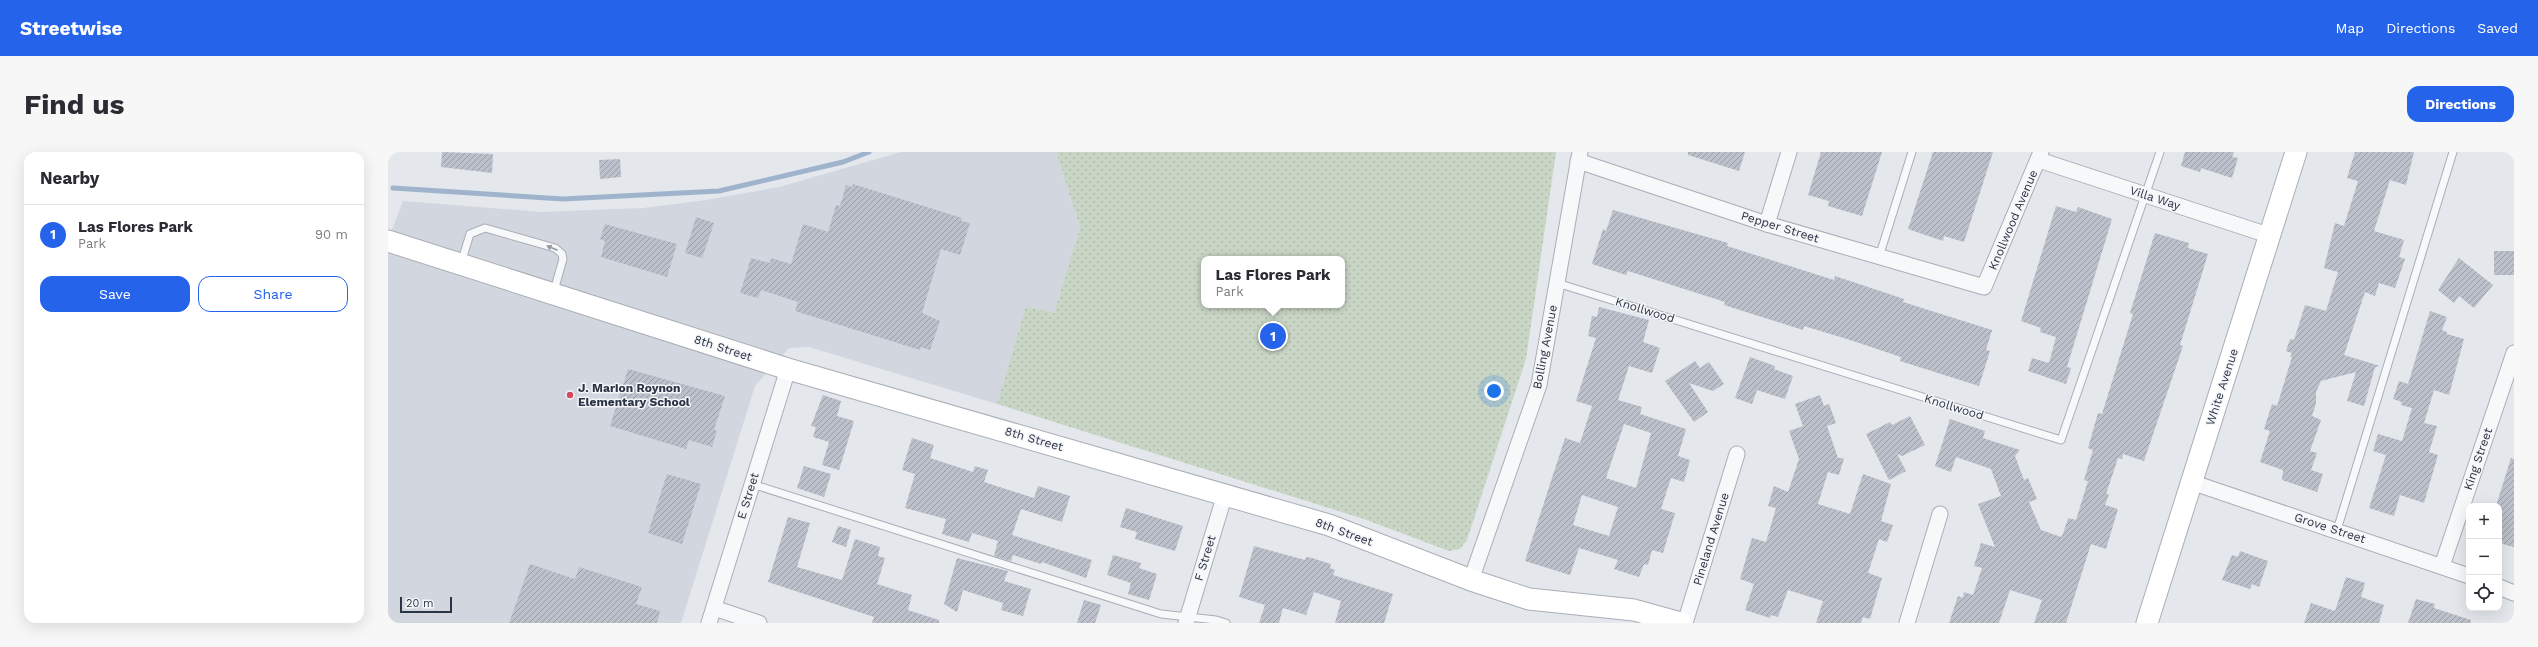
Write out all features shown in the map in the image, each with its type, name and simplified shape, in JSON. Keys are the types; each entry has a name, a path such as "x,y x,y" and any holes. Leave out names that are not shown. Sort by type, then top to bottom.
{"street":[{"path":"1767,224 1789,152"},
{"name":"White Avenue","path":"2147,623 2271,236 2296,152"},
{"name":"Pepper Street","path":"1579,156 1767,224 1984,287"},
{"name":"Bolling Avenue","path":"1471,580 1539,385 1579,156"},
{"name":"Villa Way","path":"2040,156 2147,196 2271,236"},
{"name":"Knollwood Avenue","path":"1984,287 2040,156"},
{"name":"8th Street","path":"388,240 788,369 1329,525 1471,580 1529,599 1610,606 1681,623"},
{"name":"King Street","path":"2442,566 2514,353"},
{"name":"E Street","path":"710,623 788,369"},
{"name":"Pineland Avenue","path":"1685,623 1737,454"},
{"name":"Grove Street","path":"2191,482 2337,530 2466,575"},
{"name":"F Street","path":"1187,620 1225,494"},
{"path":"1906,623 1940,514"},
{"path":"2502,588 2514,593"},
{"path":"714,608 759,623"}],"lane":[{"path":"1879,257 1912,152"},
{"name":"Knollwood","path":"1557,283 2061,440 2147,196 2160,152"},
{"path":"2337,530 2453,152"},
{"path":"461,264 470,234 485,228 555,248 562,254 563,259 554,294"},
{"path":"752,484 1161,614 1187,620 1226,623"}],"shaded area":[{"name":"J. Marion Roynon Elementary School","path":"901,152 1056,152 1080,227 1054,313 1026,306 997,404 809,347 789,348 755,386 681,623 388,623 388,240 403,201 541,212 643,208 706,200 779,187"}],"green space":[{"path":"1056,152 1556,152 1526,359 1467,540 1460,549 1449,551 1364,519 997,404 1026,306 1054,313 1080,227"}],"building":[{"path":"442,152 493,154 492,173 441,167"},
{"path":"1688,152 1745,152 1739,171 1688,155"},
{"path":"1821,152 1882,152 1862,216 1828,206 1829,201 1808,195"},
{"path":"1933,152 1993,152 1964,242 1944,236 1943,241 1908,229"},
{"path":"2185,152 2234,152 2232,157 2238,158 2232,178 2201,168 2200,172 2181,166"},
{"path":"2355,152 2414,152 2406,185 2390,180 2374,231 2404,240 2399,257 2405,259 2395,288 2379,283 2375,296 2365,292 2344,355 2380,366 2375,367 2364,406 2347,401 2356,372 2321,381 2316,392 2316,403 2312,416 2321,420 2310,451 2317,453 2311,470 2323,474 2317,492 2282,480 2283,470 2260,462 2270,431 2264,429 2272,404 2277,406 2292,357 2290,357 2292,353 2286,351 2290,339 2294,340 2305,305 2326,311 2338,272 2324,268 2335,223 2344,226 2358,181 2347,178"},
{"path":"620,159 621,177 600,179 599,160"},
{"path":"853,184 962,218 961,221 970,223 960,255 941,249 922,313 940,321 930,350 921,347 920,350 795,311 798,302 761,290 758,298 740,293 751,258 770,263 771,258 791,264 803,224 828,232 836,205 840,206 846,185 852,187"},
{"path":"2056,206 2076,212 2078,207 2112,219 2067,367 2071,368 2066,384 2028,371 2032,358 2049,363 2056,337 2040,332 2041,328 2021,321"},
{"path":"1613,210 1728,243 1727,246 1834,280 1835,276 1904,299 1903,302 1992,330 1986,350 1990,351 1979,386 1900,361 1901,357 1847,339 1804,326 1803,330 1724,305 1725,302 1628,271 1626,275 1592,264 1603,229 1606,231"},
{"path":"696,217 714,223 702,258 685,253"},
{"path":"605,224 677,244 667,277 601,257 605,241 600,239"},
{"path":"2155,233 2189,243 2188,248 2208,254 2180,345 2183,346 2144,461 2123,454 2122,459 2118,458 2106,494 2109,494 2105,505 2118,509 2106,549 2091,544 2066,623 2034,623 2042,600 2010,590 1999,623 1949,623 1958,596 1963,598 1964,592 1973,595 1982,568 1974,566 1981,543 1995,547 1978,504 2001,496 1991,469 1956,457 1951,472 1935,466 1950,419 1985,431 1983,438 2020,450 2015,456 2024,480 2028,478 2037,499 2029,502 2041,530 2061,537 2068,518 2076,520 2088,481 2084,480 2093,450 2088,448 2098,413 2102,414 2133,314 2130,313"},
{"path":"2494,251 2514,251 2514,275 2494,275"},
{"path":"2459,258 2493,285 2474,308 2459,296 2454,303 2438,290"},
{"path":"1599,307 1649,320 1643,342 1660,348 1652,373 1629,366 1618,400 1642,407 1640,414 1686,429 1678,456 1690,460 1684,482 1671,478 1661,509 1675,513 1663,553 1652,550 1648,565 1644,564 1639,577 1614,569 1618,560 1579,548 1570,575 1525,561 1565,438 1580,443 1592,406 1576,401 1596,338 1588,336 1592,316 1597,317","holes":["1624,424 1651,433 1636,488 1606,478","1582,495 1618,507 1609,536 1573,525"]},
{"path":"2430,311 2447,317 2442,330 2447,332 2447,334 2464,339 2449,395 2434,390 2424,423 2437,426 2429,452 2438,455 2424,503 2400,495 2394,516 2369,508 2386,455 2373,451 2378,434 2402,441 2412,408 2401,405 2402,402 2393,399 2399,381 2408,384"},
{"path":"1750,357 1775,366 1774,369 1793,376 1785,399 1757,390 1752,404 1735,398"},
{"path":"1695,361 1700,368 1709,362 1724,384 1713,391 1689,383 1708,412 1694,422 1665,381"},
{"path":"628,369 725,396 714,430 717,431 712,447 689,440 686,449 610,426"},
{"path":"823,395 841,401 837,416 854,421 839,470 822,465 829,442 813,437 816,427 811,426"},
{"path":"1820,395 1824,406 1829,404 1836,423 1827,426 1838,458 1844,458 1839,475 1828,472 1818,504 1850,514 1863,474 1891,484 1881,521 1893,525 1887,542 1879,539 1868,573 1882,578 1870,619 1863,617 1861,623 1816,623 1823,601 1788,590 1778,617 1771,615 1770,618 1745,610 1754,584 1740,579 1752,538 1766,542 1776,508 1768,506 1774,486 1788,492 1799,459 1789,431 1803,426 1795,404"},
{"path":"1910,416 1925,445 1902,456 1897,454 1906,471 1889,480 1866,434 1890,422 1892,425"},
{"path":"912,438 934,445 930,458 973,472 975,466 988,470 984,482 1034,498 1038,486 1070,496 1062,522 1021,509 1012,535 1092,560 1086,578 1042,562 1041,564 1013,555 1011,561 994,556 998,541 972,533 969,542 942,534 946,519 905,508 915,474 902,470"},
{"path":"2511,458 2514,459 2514,547 2502,544 2502,503 2497,503"},
{"path":"804,466 831,474 824,497 797,488"},
{"path":"667,474 701,484 682,544 648,533"},
{"path":"1126,508 1183,526 1175,551 1135,539 1137,532 1120,527"},
{"path":"788,517 810,523 797,567 842,580 855,539 880,547 878,556 885,558 877,584 912,595 908,610 939,620 939,623 872,623 874,617 768,582"},
{"path":"838,526 851,530 846,547 832,542"},
{"path":"1254,546 1305,560 1306,557 1331,564 1330,568 1335,570 1333,575 1393,594 1384,623 1335,623 1341,601 1314,592 1306,615 1283,608 1279,623 1259,623 1265,605 1239,597"},
{"path":"2240,551 2268,561 2259,587 2252,584 2250,589 2222,580 2232,555 2238,557"},
{"path":"1113,555 1141,563 1139,568 1157,574 1149,600 1128,594 1131,583 1107,575"},
{"path":"957,558 1008,571 1004,581 1031,589 1023,616 1001,610 1003,603 963,590 957,612 944,604"},
{"path":"530,564 575,579 579,567 642,587 636,604 660,611 657,623 509,623"},
{"path":"2346,577 2365,583 2361,597 2384,605 2379,623 2304,623 2311,603 2335,611"},
{"path":"2416,599 2435,604 2434,608 2471,620 2471,623 2408,623"},
{"path":"1084,600 1101,605 1095,623 1077,623"}],"waterway":[{"path":"393,188 563,199 719,191 843,162 869,152"}],"place":[{"name":"Las Flores Park","path":"1273,336"},
{"name":"J. Marion Roynon Elementary School","path":"570,395"}]}
